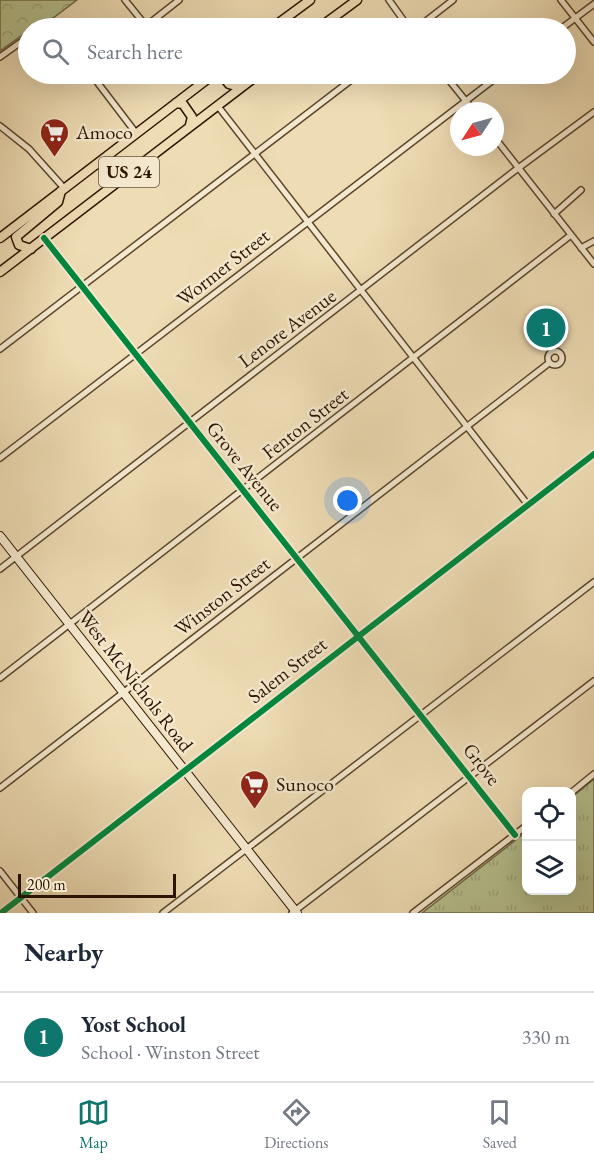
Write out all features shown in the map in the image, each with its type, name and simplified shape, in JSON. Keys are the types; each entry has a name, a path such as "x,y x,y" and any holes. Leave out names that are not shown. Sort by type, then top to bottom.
{"main road":[{"path":"286,18 310,0"},
{"path":"333,18 357,0"},
{"name":"US 24","path":"0,238 176,103 194,84"},
{"path":"229,84 241,87"},
{"name":"US 24","path":"0,272 245,84"},
{"path":"176,103 183,104 190,113 190,126"},
{"path":"31,249 19,245 16,237 58,202 63,190"},
{"name":"West McNichols Road","path":"0,536 247,847 295,912"}],"street":[{"path":"125,0 140,18"},
{"path":"158,18 179,0"},
{"path":"389,0 402,18"},
{"path":"430,18 453,0"},
{"path":"561,0 575,18 594,4"},
{"path":"576,19 594,42"},
{"path":"0,57 18,44"},
{"path":"99,84 136,133"},
{"path":"0,350 81,285 346,84"},
{"path":"452,84 467,102"},
{"name":"Wormer Street","path":"0,458 487,84"},
{"path":"217,105 528,505"},
{"name":"Lenore Avenue","path":"0,569 518,168 594,112"},
{"path":"0,126 29,149 63,190"},
{"path":"504,150 594,264"},
{"path":"554,214 581,190"},
{"name":"Fenton Street","path":"0,678 571,235"},
{"name":"Grove Avenue","path":"44,238 421,715"},
{"path":"581,248 594,241"},
{"name":"Winston Street","path":"0,788 549,363"},
{"name":"Salem Street","path":"1,913 594,454"},
{"path":"164,913 247,847 593,585"},
{"path":"295,912 594,681"},
{"name":"Grove","path":"421,715 515,835"},
{"path":"576,789 594,774"},
{"path":"413,913 522,829"},
{"path":"0,871 33,913"}],"green space":[{"path":"0,0 77,0 53,18 18,18 18,38 0,51"},
{"path":"594,779 594,913 422,913 522,835 522,895 576,895 576,794"}],"cycle path":[{"path":"44,238 515,835"},
{"path":"1,913 594,454"}],"place":[{"name":"Amoco","path":"55,158"},
{"name":"Yost School","path":"546,328"},
{"name":"Sunoco","path":"255,810"}]}
